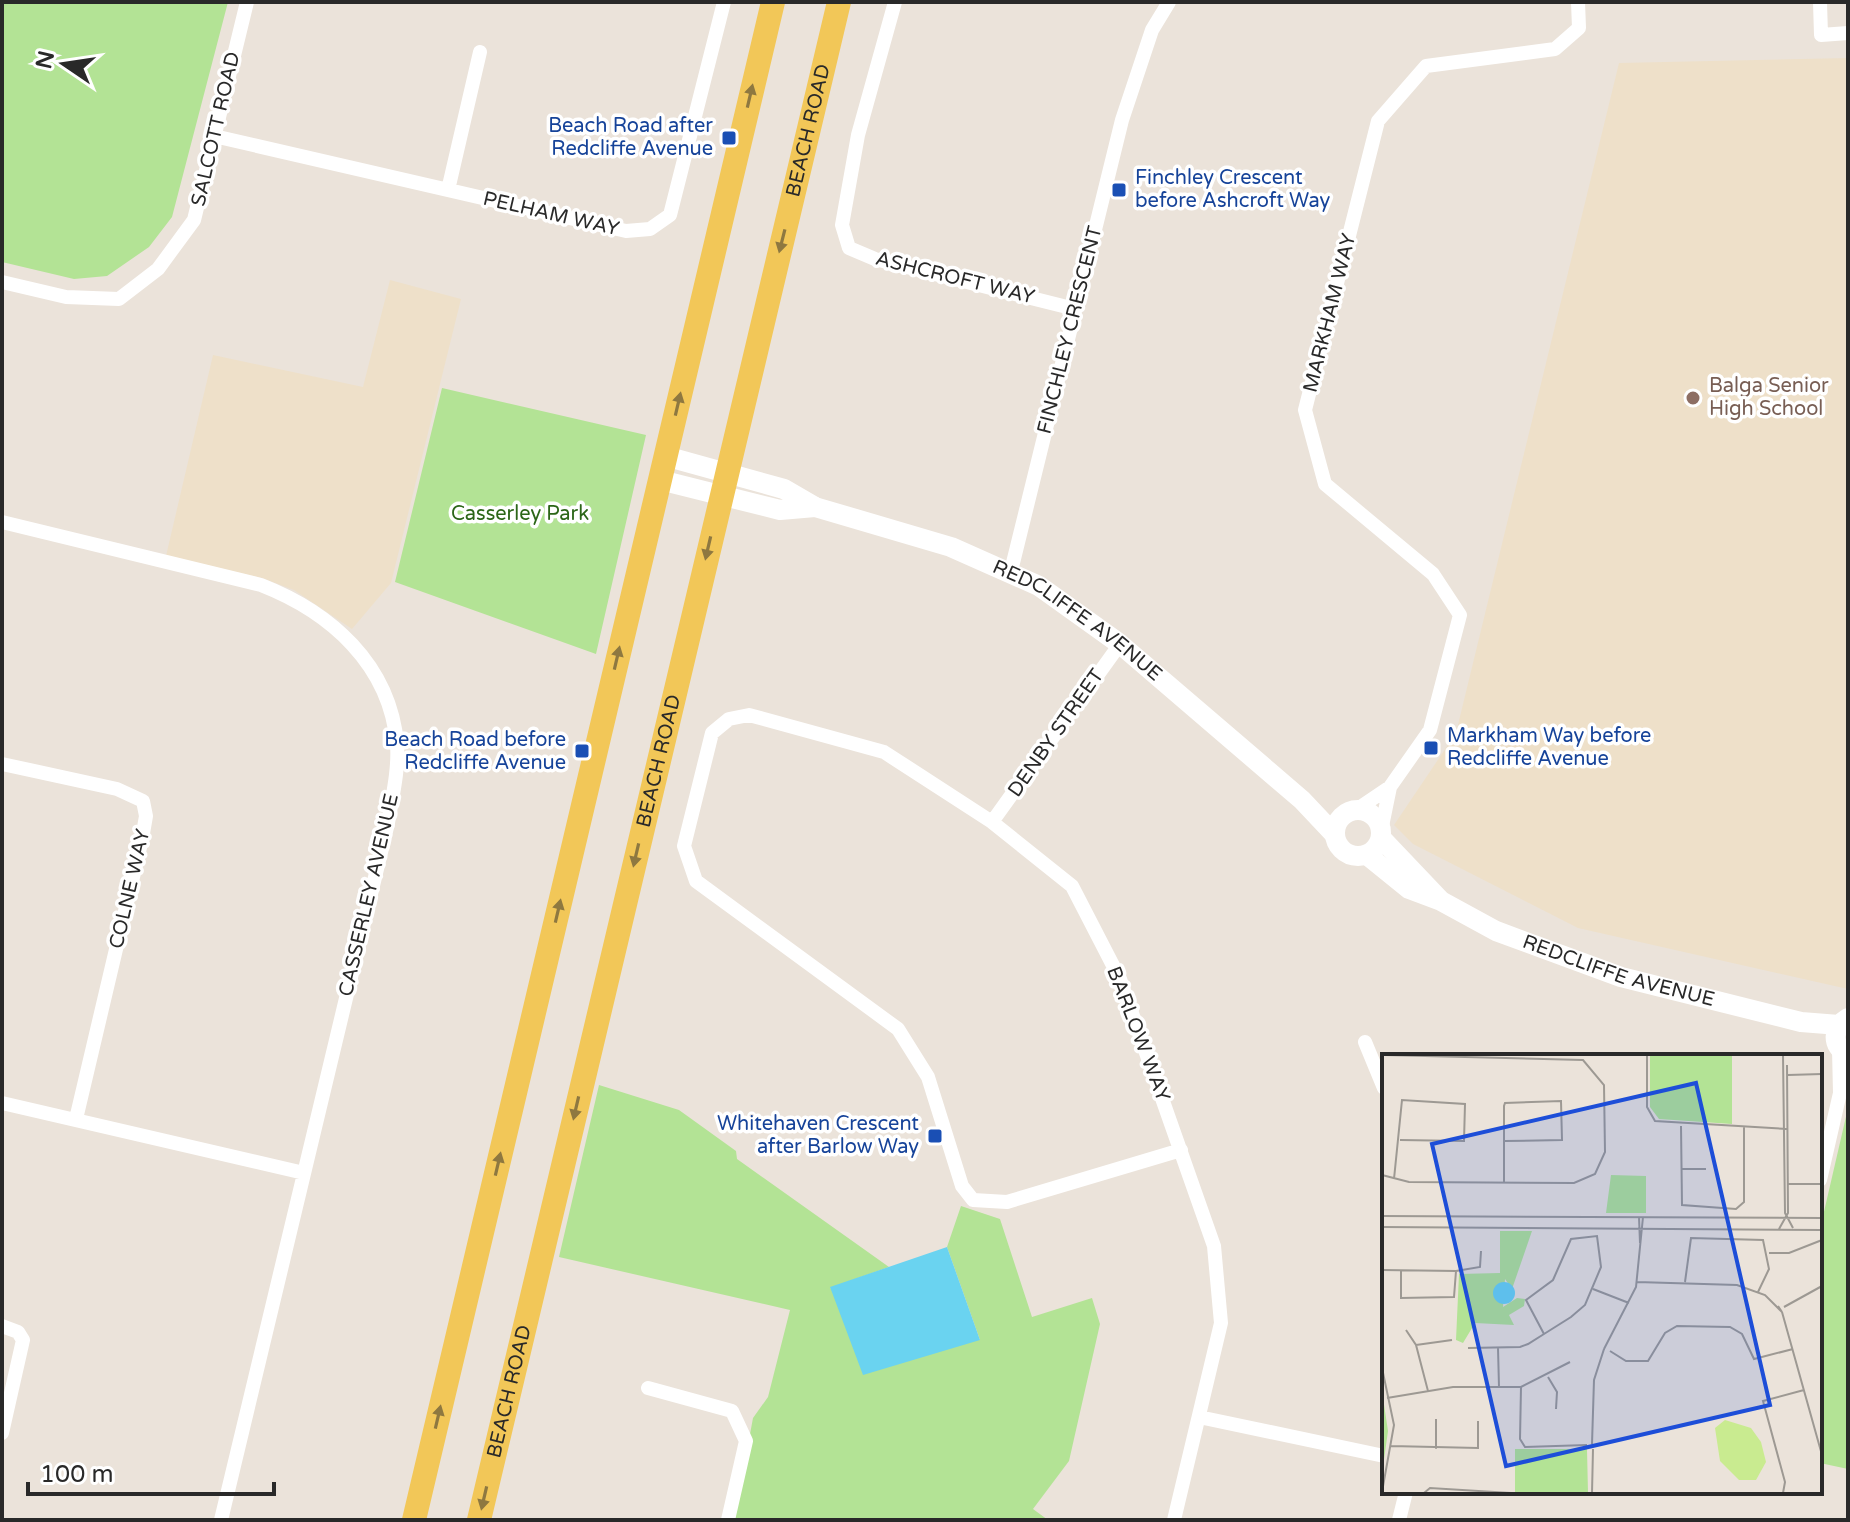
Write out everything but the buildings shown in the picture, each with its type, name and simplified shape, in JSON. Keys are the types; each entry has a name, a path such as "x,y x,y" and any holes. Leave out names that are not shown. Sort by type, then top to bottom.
{"main road":[{"path":"414,1520 773,2"},
{"name":"BEACH ROAD","path":"479,1520 839,2"}],"street":[{"name":"SALCOTT ROAD","path":"2,282 66,297 119,299 158,269 194,220 247,2"},
{"name":"PELHAM WAY","path":"214,136 626,231 650,229 670,215 724,2"},
{"name":"ASHCROFT WAY","path":"895,2 858,135 842,225 849,248 875,259 1075,309"},
{"name":"FINCHLEY CRESCENT","path":"1011,571 1122,120 1152,30 1169,2"},
{"name":"MARKHAM WAY","path":"1353,810 1390,787 1430,730 1460,615 1433,574 1325,484 1305,410 1378,121 1426,66 1555,49 1579,28 1578,2"},
{"path":"1820,2 1821,35 1848,33"},
{"path":"448,190 480,52"},
{"name":"REDCLIFFE AVENUE","path":"662,468 723,483 784,489 815,507 951,547 1039,586 1120,644 1302,800 1335,835"},
{"name":"CASSERLEY AVENUE","path":"2,522 261,585 289,596 332,622 377,679 387,702 397,744 393,795 221,1520"},
{"name":"DENBY STREET","path":"992,822 1120,644"},
{"name":"BARLOW WAY","path":"1174,1520 1221,1323 1214,1246 1181,1150 1120,979 1072,886 992,822 884,752 749,715 729,719 712,733 684,846 696,881 898,1029 928,1077 962,1186 973,1200 1007,1202 1181,1150"},
{"name":"COLNE WAY","path":"2,764 117,789 143,801 142,839 76,1119"},
{"name":"MARKHAM WAY","path":"1381,835 1390,787"},
{"name":"REDCLIFFE AVENUE","path":"1302,800 1353,810"},
{"path":"1353,810 1370,813 1381,835 1367,855 1346,853 1335,835 1338,821 1353,810"},
{"name":"REDCLIFFE AVENUE","path":"1381,835 1441,901"},
{"name":"REDCLIFFE AVENUE","path":"1367,855 1409,889 1441,901 1496,931 1621,977 1801,1022 1842,1038"},
{"path":"1822,1171 1840,1093 1842,1038"},
{"path":"1365,1042 1382,1083"},
{"path":"1840,1093 1848,1078"},
{"path":"2,1103 304,1173"},
{"path":"2,1326 18,1332 23,1340 2,1433"},
{"path":"648,1388 732,1411 746,1441 728,1520"},
{"path":"1199,1417 1382,1456"},
{"path":"1399,1520 1406,1494"}],"shaded area":[{"name":"Balga Senior High School","path":"1848,58 1848,989 1578,928 1413,844 1394,825 1456,733 1619,63"},
{"path":"390,280 461,299 391,583 352,629 294,590 262,578 166,556 213,355 363,387"}],"green space":[{"path":"2,2 228,2 172,217 149,247 107,276 74,279 2,262"},
{"name":"Casserley Park","path":"442,388 646,435 596,654 395,582"},
{"path":"599,1085 679,1110 736,1151 737,1159 889,1267 830,1288 980,1340 947,1247 961,1206 1000,1219 1032,1317 1092,1298 1100,1324 1069,1461 1033,1509 1048,1520 734,1520 753,1418 768,1397 790,1310 559,1257"},
{"path":"1848,1108 1848,1469 1822,1463 1822,1220"}],"water":[{"path":"947,1247 980,1340 863,1375 830,1287"}],"place":[{"name":"Beach Road after Redcliffe Avenue","path":"729,138"},
{"name":"Finchley Crescent before Ashcroft Way","path":"1119,190"},
{"name":"Balga Senior High School","path":"1693,398"},
{"name":"Markham Way before Redcliffe Avenue","path":"1431,748"},
{"name":"Beach Road before Redcliffe Avenue","path":"582,751"},
{"name":"Whitehaven Crescent after Barlow Way","path":"935,1136"}]}
